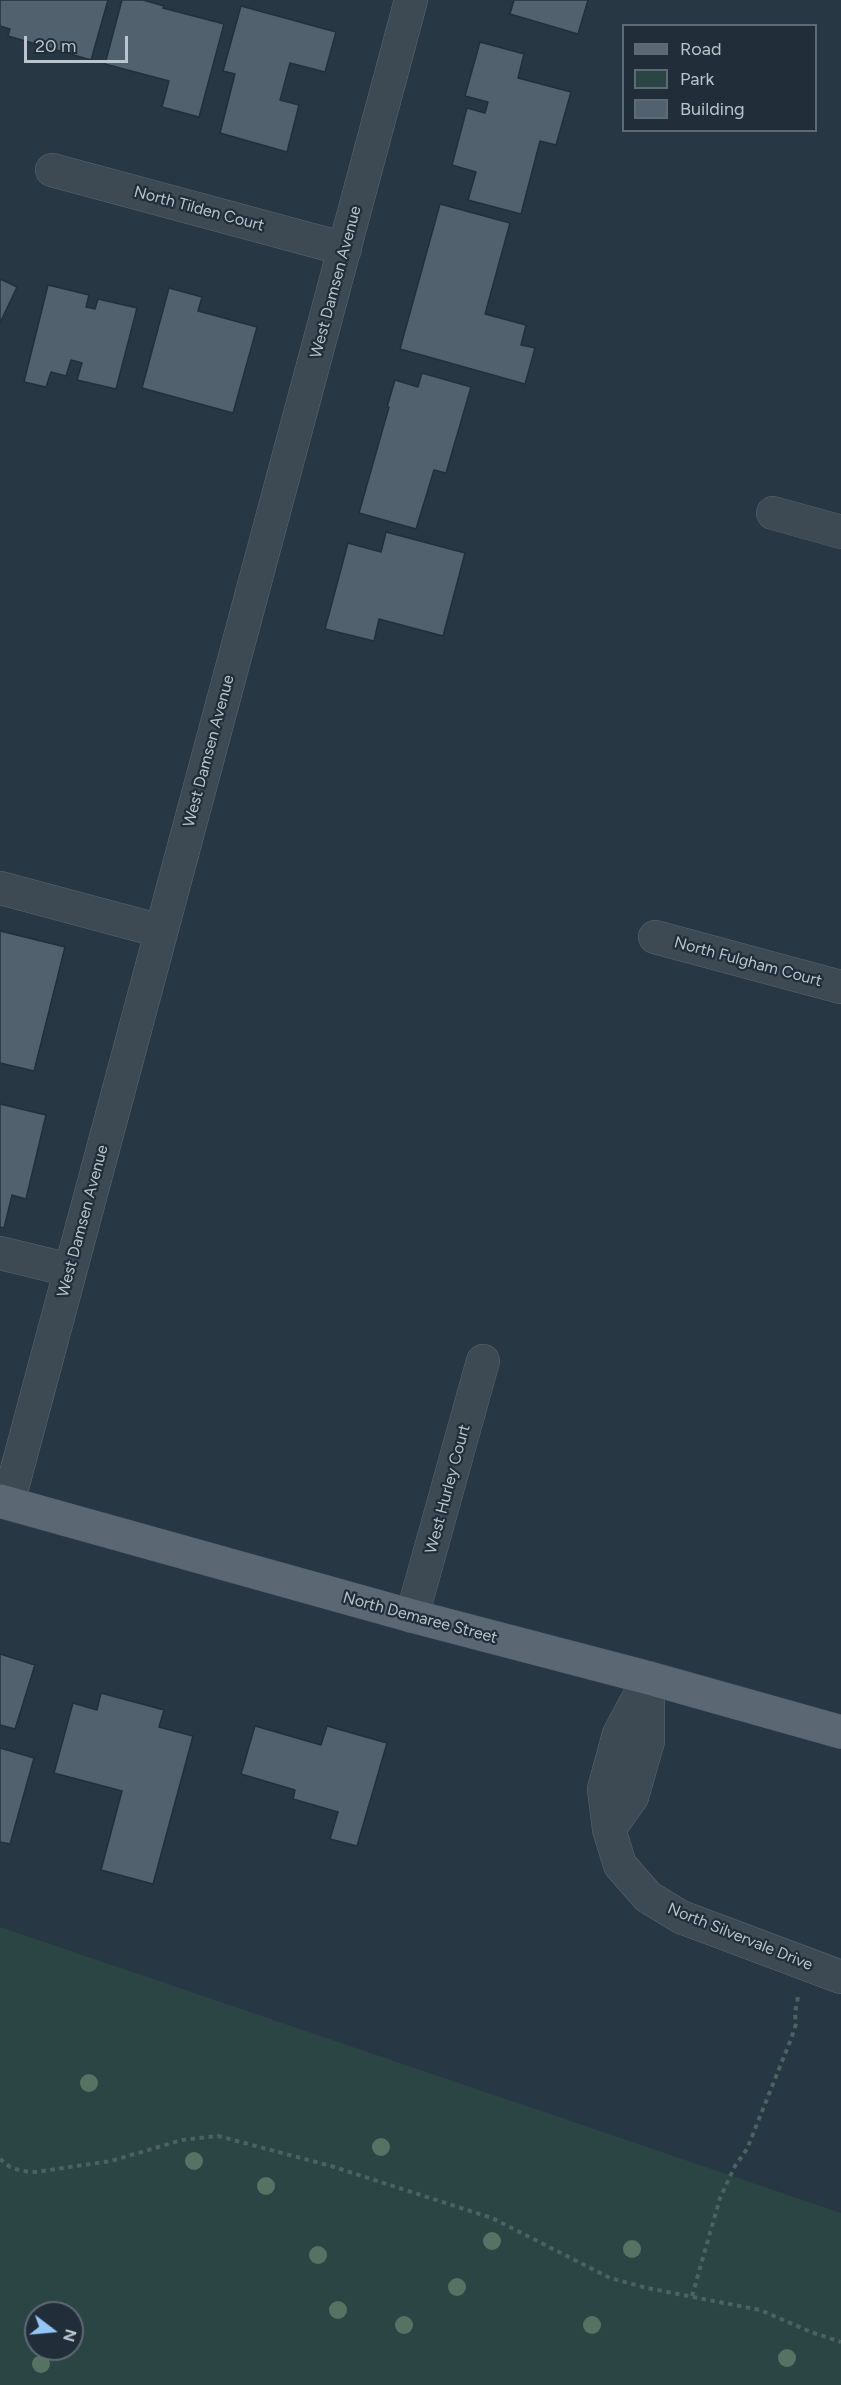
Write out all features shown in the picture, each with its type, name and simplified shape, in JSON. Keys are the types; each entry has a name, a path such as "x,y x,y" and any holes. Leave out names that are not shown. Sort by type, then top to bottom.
{"main road":[{"name":"North Demaree Street","path":"4,1502 412,1616 840,1729"}],"street":[{"name":"West Damsen Avenue","path":"4,1502 70,1270 411,0"},
{"name":"North Tilden Court","path":"52,170 345,249"},
{"path":"773,513 841,532"},
{"path":"0,888 161,931"},
{"name":"North Fulgham Court","path":"655,937 841,987"},
{"path":"0,1253 70,1270"},
{"name":"West Hurley Court","path":"412,1616 483,1361"},
{"name":"North Silvervale Drive","path":"648,1678 648,1741 632,1797 609,1829 620,1865 648,1897 681,1917 841,1977"}],"path":[{"path":"692,2296 720,2199 735,2166 747,2149 791,2039 796,2024 796,2001 810,1965"},
{"path":"0,2159 10,2167 36,2172 111,2161 182,2140 218,2136 331,2166 482,2215 610,2278 760,2310 841,2342"}],"green space":[{"path":"0,1927 841,2213 841,2385 0,2385"}],"building":[{"path":"0,0 108,0 91,60 8,36 10,29 0,26"},
{"path":"122,0 143,0 164,6 163,8 224,24 199,117 162,107 169,81 105,64"},
{"path":"514,0 588,0 578,34 510,14"},
{"path":"241,6 336,32 325,72 290,63 280,100 299,105 287,152 220,133 235,74 223,71"},
{"path":"480,42 524,54 518,78 571,92 556,145 540,141 521,214 468,200 476,172 452,165 467,108 485,113 488,102 465,96"},
{"path":"440,204 510,223 485,314 526,325 521,345 535,348 525,384 400,349"},
{"path":"0,279 17,287 0,323"},
{"path":"48,285 89,295 86,307 95,309 98,299 137,308 116,389 77,380 82,363 71,360 66,376 51,372 46,387 24,382"},
{"path":"169,288 202,297 198,311 257,327 233,413 142,388"},
{"path":"422,373 471,387 446,473 434,470 416,529 359,513 395,380 418,387"},
{"path":"386,532 465,553 443,636 379,619 374,641 325,629 348,543 381,552"},
{"path":"0,931 65,947 34,1071 0,1063"},
{"path":"0,1104 46,1115 26,1199 12,1195 4,1228 0,1227"},
{"path":"0,1654 35,1665 15,1729 0,1725"},
{"path":"101,1693 164,1710 159,1727 193,1736 153,1884 101,1870 122,1791 54,1773 73,1703 97,1710"},
{"path":"255,1726 321,1745 327,1726 387,1743 357,1846 330,1839 338,1812 293,1799 295,1790 241,1774"},
{"path":"0,1748 34,1758 10,1844 0,1842"}]}
